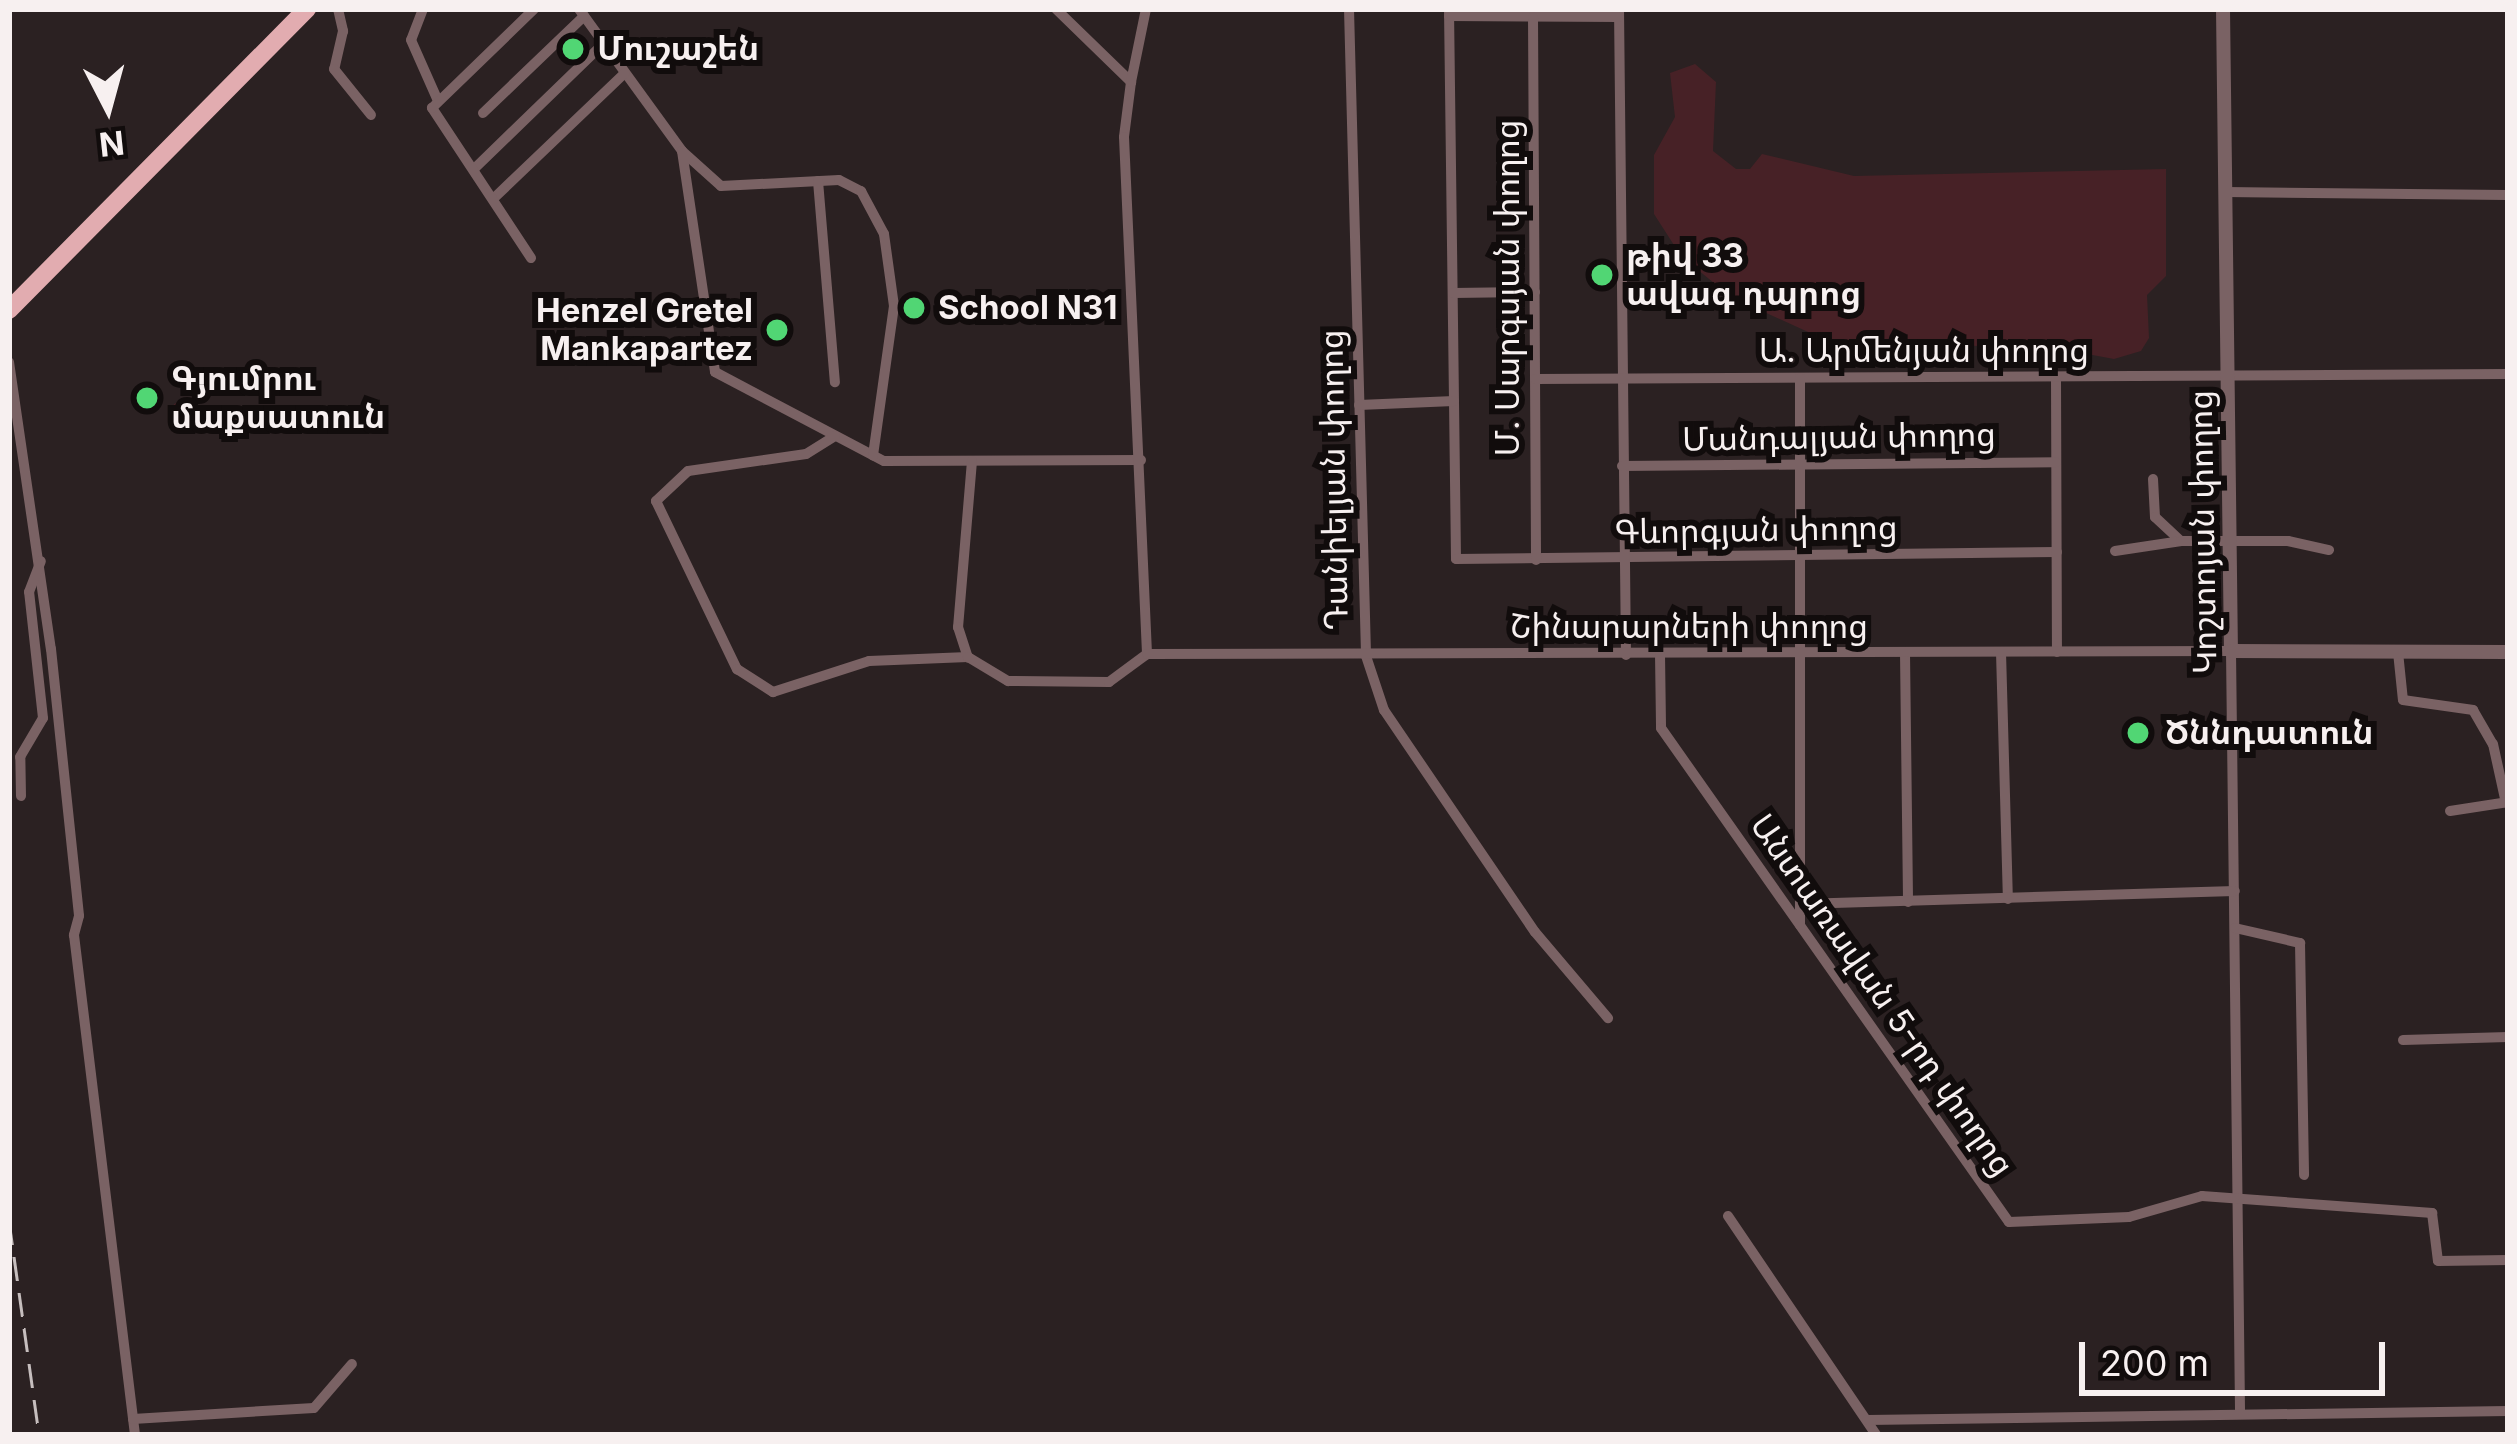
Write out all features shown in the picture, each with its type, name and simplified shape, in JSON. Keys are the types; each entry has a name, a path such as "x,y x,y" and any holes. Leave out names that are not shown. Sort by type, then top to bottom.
{"highway":[{"path":"9,310 307,9"}],"street":[{"path":"338,9 343,31 334,69 371,115"},
{"path":"423,9 411,40 438,101"},
{"path":"531,258 432,108 534,9"},
{"path":"1056,9 1131,82"},
{"path":"836,436 806,454 688,471 656,501 737,669 772,692 869,661 968,657 1008,680 1109,682 1147,654 1124,137 1146,9"},
{"name":"Դանիելյան փողոց","path":"1349,9 1366,656 1384,710 1535,932 1608,1018"},
{"name":"Կոշտոյան փողոց","path":"2223,9 2240,1414"},
{"path":"483,113 582,12 682,152 721,185 818,182 862,190 884,234 893,306 873,456"},
{"path":"1359,405 1454,401 1449,13 1533,17 1618,13 1626,655"},
{"name":"Մ. Սարգսյան փողոց","path":"1533,17 1536,560"},
{"path":"475,168 604,43"},
{"path":"493,199 625,74"},
{"path":"682,152 715,372 873,456 1141,460"},
{"path":"818,182 836,382"},
{"path":"2226,192 2508,195"},
{"path":"1453,292 1534,292"},
{"path":"9,362 41,561 79,916 74,935 135,1435"},
{"name":"Ա. Արմենյան փողոց","path":"1535,379 2508,374"},
{"path":"1800,378 1800,925"},
{"path":"2056,378 2057,652"},
{"name":"Գևորգյան փողոց","path":"1454,401 1456,559 2057,552"},
{"path":"968,657 958,627 972,460"},
{"name":"Մանդալյան փողոց","path":"1622,466 2056,463"},
{"path":"2153,478 2155,517 2181,541"},
{"path":"2115,551 2181,541 2330,550"},
{"path":"21,796 20,757 43,718 29,592 41,561"},
{"path":"2231,651 2508,652"},
{"name":"Շինարարների փողոց","path":"1147,654 2231,651"},
{"path":"2001,652 2008,899"},
{"path":"2398,652 2403,700 2473,710 2493,744 2507,802 2450,811"},
{"path":"1905,653 1908,902"},
{"name":"Անտառավան 5-րդ փողոց","path":"1660,654 1661,728 2009,1222 2129,1216 2202,1196 2239,1199"},
{"path":"1800,904 2234,891"},
{"path":"2235,928 2300,943 2304,1175"},
{"path":"2403,1040 2508,1037"},
{"path":"2239,1199 2432,1213 2438,1262 2508,1260"},
{"path":"1728,1216 1876,1435"},
{"path":"134,1419 314,1408 352,1364"},
{"path":"1867,1420 2508,1412"}],"shaded area":[{"path":"1695,64 1716,82 1713,151 1736,169 1750,169 1762,154 1854,176 2166,169 2166,276 2147,295 2149,338 2141,351 2114,359 2055,348 1830,342 1731,297 1681,256 1654,214 1654,155 1675,117 1670,73"},
{"path":"185,400 196,405 201,416 196,427 185,432 174,427 169,416 174,405"}],"railway":[{"path":"9,1221 39,1435"}],"place":[{"name":"Մուշաշեն","path":"573,49"},
{"name":"թիվ 33 ավագ դպրոց","path":"1602,275"},
{"name":"School N31","path":"914,308"},
{"name":"Henzel Gretel Mankapartez","path":"777,330"},
{"name":"Գյումրու մաքսատուն","path":"147,398"},
{"name":"Ծննդատուն","path":"2138,733"}]}
